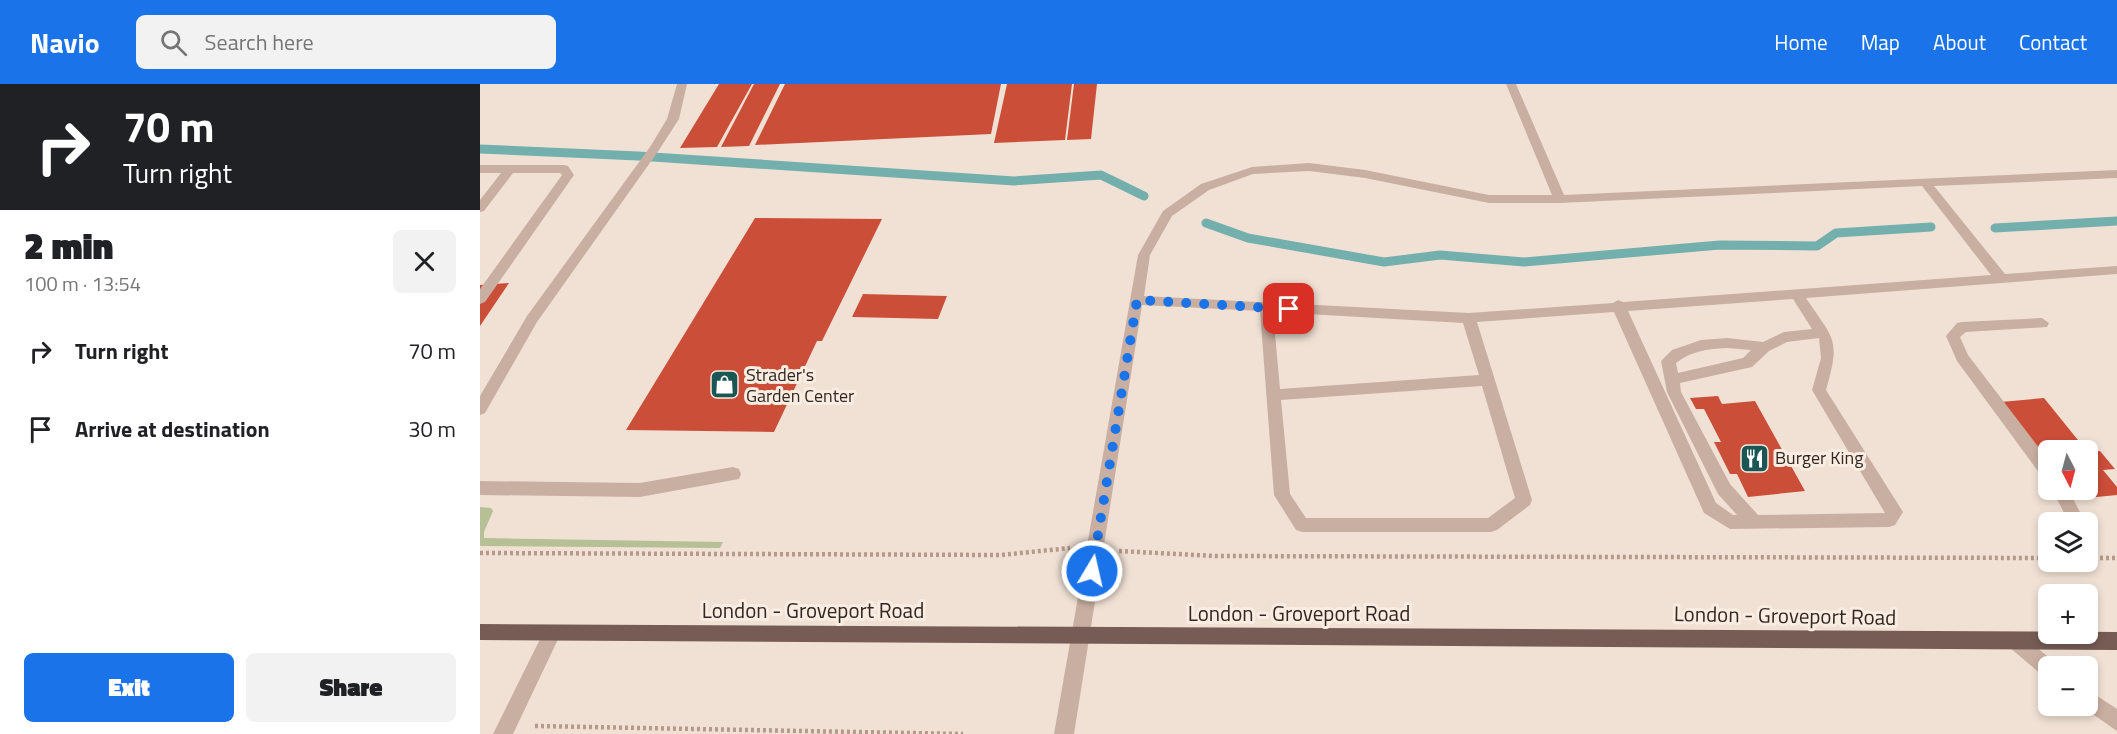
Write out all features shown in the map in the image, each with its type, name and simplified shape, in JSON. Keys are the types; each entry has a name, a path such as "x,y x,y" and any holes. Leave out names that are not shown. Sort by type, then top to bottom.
{"main road":[{"name":"London - Groveport Road","path":"480,632 2117,641"}],"street":[{"path":"480,409 532,319 655,148 673,119 682,84"},
{"path":"1511,84 1560,199"},
{"path":"1064,734 1144,255 1167,214 1205,187 1252,171 1309,167 1365,174 1490,200 1560,199 2117,174"},
{"path":"482,203 510,169"},
{"path":"480,170 564,169 568,176 480,299"},
{"path":"1925,182 2002,279"},
{"path":"1137,300 1469,318 2117,270"},
{"path":"1618,306 1710,508 1730,522 1889,520 1895,512 1819,390 1828,358 1827,340 1796,293"},
{"path":"1266,308 1281,495 1302,525 1491,525 1524,500 1469,318"},
{"path":"2038,458 1962,357 1954,343 1953,336 1962,327 2042,323"},
{"path":"1672,380 1690,374 1747,363 1764,347 1784,337 1822,333"},
{"path":"1754,522 1724,489 1674,392 1668,361 1677,352 1698,346 1734,342 1764,347"},
{"path":"1273,395 1489,381"},
{"path":"480,488 640,490 733,474"},
{"path":"505,730 552,633"},
{"path":"2015,641 2038,660"},
{"path":"2098,707 2117,721"}],"path":[{"path":"480,553 1001,555 1061,547 1215,556 2038,558"},
{"path":"2098,558 2117,558"},
{"path":"505,730 963,734"}],"green space":[{"path":"480,507 491,508 493,511 484,532 484,538 723,542 720,548 480,546"}],"building":[{"path":"719,84 752,84 717,147 680,148"},
{"path":"754,84 780,84 749,146 721,147"},
{"path":"785,84 1001,84 991,134 755,145"},
{"path":"1007,84 1072,84 1065,140 994,143"},
{"path":"1074,84 1097,84 1091,139 1067,140"},
{"path":"755,218 882,219 822,341 817,341 774,432 626,430"},
{"path":"509,283 480,326 480,285"},
{"path":"863,294 947,296 938,319 852,317"},
{"name":"Burger King","path":"1718,396 1722,404 1755,401 1805,491 1748,497 1737,474 1730,474 1714,442 1721,442 1704,409 1696,409 1690,398"},
{"path":"2044,398 2078,440 2038,440 2038,449 2001,402"},
{"path":"2098,451 2115,469 2103,470 2117,487 2117,495 2098,497"}],"waterway":[{"path":"480,149 638,156 1014,181 1101,175 1144,196"},
{"path":"1995,228 2117,221"},
{"path":"1206,223 1248,238 1384,262 1440,255 1524,262 1720,245 1817,246 1836,233 1931,227"}],"place":[{"name":"Strader's Garden Center","path":"725,385"},
{"name":"Burger King","path":"1754,458"}],"route":[{"path":"1092,571 1137,300 1289,309"}]}
